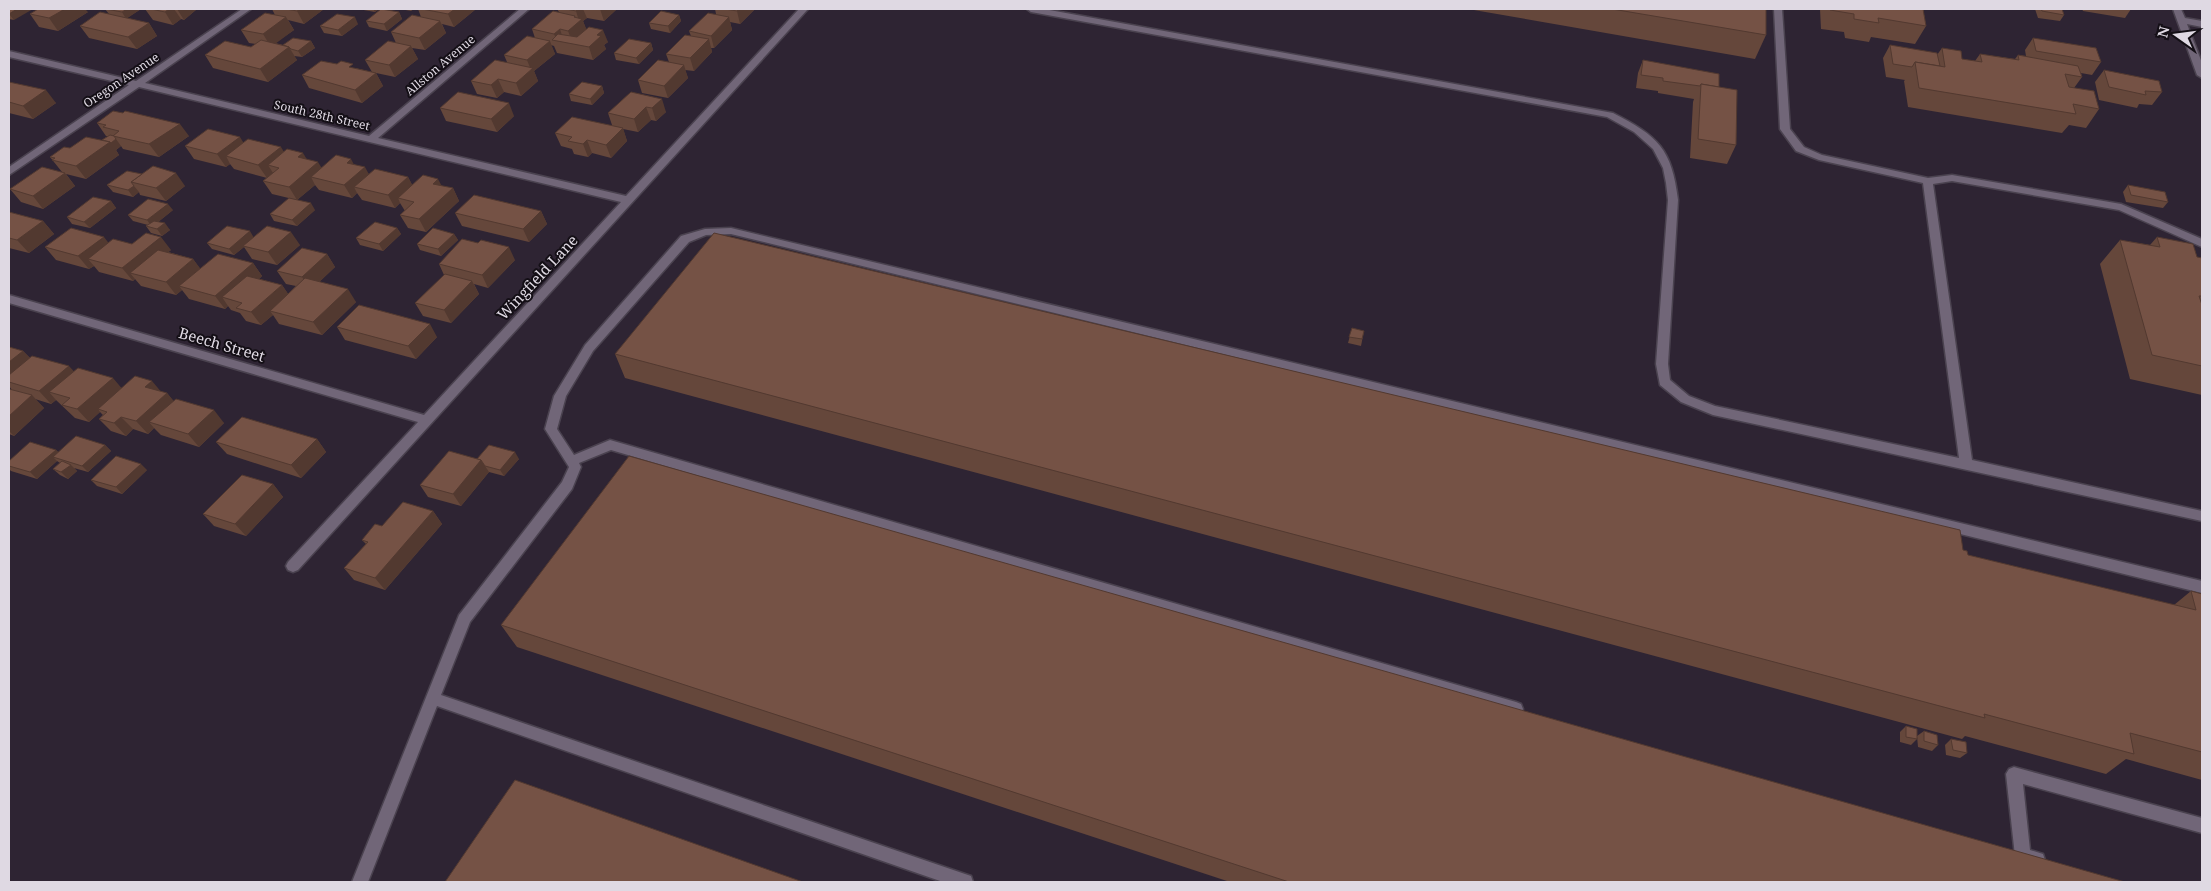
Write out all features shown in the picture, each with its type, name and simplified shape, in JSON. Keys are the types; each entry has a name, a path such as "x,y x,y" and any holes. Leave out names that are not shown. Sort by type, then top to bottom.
{"street":[{"name":"Oregon Avenue","path":"9,172 247,9"},
{"name":"Allston Avenue","path":"370,140 525,9"},
{"name":"Wingfield Lane","path":"293,566 804,9"},
{"path":"1031,9 1610,115 1638,129 1657,146 1667,163 1672,200 1662,364 1664,382 1685,399 1713,410 2202,516"},
{"path":"1778,9 1785,129 1800,149 1819,157 1928,181 1952,178 2121,207 2202,243"},
{"path":"2177,9 2202,75"},
{"path":"2182,20 2202,24"},
{"path":"2192,48 2202,50"},
{"name":"South 28th Street","path":"9,54 629,200"},
{"path":"1928,181 1966,464"},
{"path":"360,882 464,620 567,485 575,467 552,429 560,396 590,348 685,239 705,232 731,231 1728,470 2202,587"},
{"name":"Beech Street","path":"9,299 427,420"},
{"path":"571,461 610,446 1526,712"},
{"path":"432,698 532,730 965,882"},
{"path":"2023,856 2014,774 2202,826"},
{"path":"2004,850 2049,864"}],"building":[{"path":"9,9 17,9 9,14"},
{"path":"38,9 65,9 49,18 30,14"},
{"path":"106,9 127,9 122,12"},
{"path":"151,9 169,9 165,12"},
{"path":"381,9 399,12 384,24 366,21"},
{"path":"422,9 455,9 448,14"},
{"path":"1612,9 1766,9 1766,35"},
{"path":"1830,9 1923,9 1926,26 1878,18 1879,23 1854,19 1854,14"},
{"path":"2041,9 2062,9 2064,15 2042,11"},
{"path":"553,11 582,19 568,31 560,29 554,34 532,29"},
{"path":"661,11 679,15 668,26 649,23"},
{"path":"100,12 149,23 128,37 80,26"},
{"path":"265,13 286,17 263,34 241,30"},
{"path":"708,13 729,17 711,36 689,31"},
{"path":"337,14 355,17 338,30 320,26"},
{"path":"412,15 440,21 419,38 391,32"},
{"path":"589,27 603,30 597,35 601,36 589,47 552,40 558,34 577,37"},
{"path":"685,35 709,39 690,58 666,54"},
{"path":"527,36 550,41 527,60 504,55"},
{"path":"293,38 311,41 298,51 283,45"},
{"path":"2033,38 2096,48 2101,62 2036,51"},
{"path":"629,39 651,43 636,58 614,53"},
{"path":"261,40 289,47 260,69 205,55 225,41 251,47"},
{"path":"388,41 411,46 389,65 365,60"},
{"path":"1890,45 1937,53 1940,66 1915,62 1912,67 1893,64"},
{"path":"1942,48 1961,51 1962,59 1982,62 1980,54 2019,60 2018,55 2078,66 2082,77 2065,74 2069,87 2094,91 2099,109 2073,104 2076,114 1919,88 1915,62 1945,67"},
{"path":"495,60 533,68 516,83 498,79 491,85 471,81"},
{"path":"658,60 684,65 664,86 638,80"},
{"path":"1643,60 1719,74 1719,87 1663,81 1663,78 1641,75"},
{"path":"321,61 337,64 341,61 353,64 349,67 376,73 355,90 302,75"},
{"path":"2104,70 2159,81 2162,92 2145,91 2146,95 2109,87"},
{"path":"9,82 46,90 23,106 9,102"},
{"path":"582,82 602,86 590,99 569,94"},
{"path":"1701,84 1737,90 1736,145 1698,139"},
{"path":"458,92 509,103 491,119 440,108"},
{"path":"631,92 662,99 652,108 646,107 634,119 608,113"},
{"path":"113,111 123,113 125,111 180,124 149,144 113,136 119,131 103,127 106,125 97,123"},
{"path":"572,117 623,128 606,145 587,140 583,144 568,141 572,137 555,133"},
{"path":"208,129 240,137 217,154 185,146"},
{"path":"110,135 116,139 111,143 102,140"},
{"path":"86,137 110,142 76,166 52,160 55,158 50,157 64,147 70,148"},
{"path":"248,139 281,147 258,165 226,156"},
{"path":"287,149 303,153 298,157 318,162 289,187 263,181 279,168 268,165"},
{"path":"336,155 351,159 347,163 365,167 344,185 311,177"},
{"path":"153,166 176,173 156,188 131,182"},
{"path":"42,167 65,173 33,196 10,189"},
{"path":"375,169 408,177 388,195 354,187"},
{"path":"127,171 142,174 131,182 134,186 128,190 107,185"},
{"path":"423,175 438,179 433,184 453,188 419,219 400,215 414,202 398,198"},
{"path":"2128,185 2165,192 2168,202 2131,195"},
{"path":"474,195 541,211 523,229 455,213"},
{"path":"93,197 111,201 84,222 67,217"},
{"path":"289,198 311,203 292,220 270,214"},
{"path":"148,199 168,204 147,220 128,215"},
{"path":"9,212 43,221 17,240 9,238"},
{"path":"154,221 165,223 157,229 146,226"},
{"path":"375,222 397,228 379,244 356,238"},
{"path":"227,226 250,231 229,249 207,243"},
{"path":"267,226 291,232 268,252 243,246"},
{"path":"71,228 104,237 78,256 45,247"},
{"path":"433,228 454,234 438,249 417,244"},
{"path":"146,233 161,237 122,268 88,259 113,239 132,244"},
{"path":"714,233 1960,530 1963,550 1967,551 1968,555 2196,610 2191,591 2202,594 2202,752 2130,733 2134,754 1984,714 1985,718 615,354"},
{"path":"2157,237 2193,244 2197,257 2202,258 2202,296 2199,296 2202,305 2202,366 2152,355 2120,240 2160,247"},
{"path":"462,239 478,243 481,240 509,247 482,275 439,264"},
{"path":"302,248 327,254 302,277 277,271"},
{"path":"158,250 193,259 166,282 130,273"},
{"path":"218,254 253,263 215,296 179,286"},
{"path":"445,274 472,281 444,310 415,303"},
{"path":"247,276 282,285 251,312 236,308 242,303 222,297"},
{"path":"305,278 348,289 313,322 270,311"},
{"path":"359,305 430,324 408,346 337,327"},
{"path":"1352,328 1364,331 1362,339 1349,337"},
{"path":"9,347 23,351 9,362"},
{"path":"32,356 69,366 39,391 9,382 9,375"},
{"path":"78,368 113,378 77,409 62,405 70,398 49,392"},
{"path":"135,376 152,381 145,387 167,393 136,421 121,417 114,423 99,419 107,412 98,409"},
{"path":"9,389 32,395 9,416"},
{"path":"176,399 214,410 188,434 149,422"},
{"path":"242,417 317,439 291,465 216,442"},
{"path":"76,436 105,445 82,466 53,457"},
{"path":"30,442 56,450 30,472 9,466 9,461"},
{"path":"489,445 515,452 500,470 485,466 481,460 477,459"},
{"path":"449,451 481,460 453,494 420,485"},
{"path":"116,456 141,464 116,487 91,480"},
{"path":"629,456 2125,882 1289,882 501,625"},
{"path":"62,461 71,465 61,472 53,469"},
{"path":"242,475 273,484 235,524 203,514"},
{"path":"403,502 433,511 375,578 344,568 368,542 362,540 375,524 382,526"},
{"path":"1906,726 1917,729 1917,739 1906,737"},
{"path":"1924,731 1937,735 1938,745 1924,741"},
{"path":"1951,739 1966,742 1967,753 1953,750"},
{"path":"515,780 803,882 445,882"}]}
